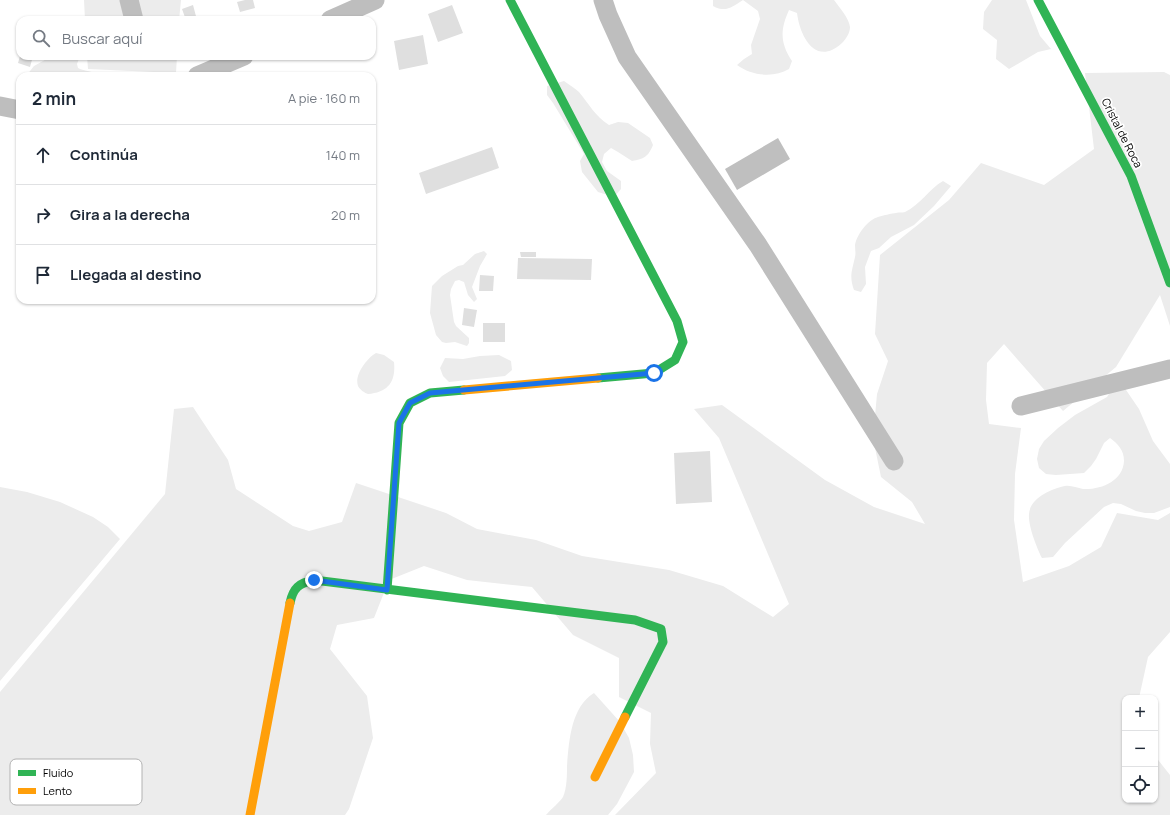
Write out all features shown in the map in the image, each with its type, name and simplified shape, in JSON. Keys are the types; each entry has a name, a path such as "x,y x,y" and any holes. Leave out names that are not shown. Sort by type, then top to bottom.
{"street":[{"path":"129,0 133,16"},
{"path":"334,16 345,6 375,0"},
{"path":"387,590 399,423 410,403 430,393 654,373 675,360 684,342 676,321 510,0"},
{"path":"603,0 608,15 627,57 758,245 894,461"},
{"name":"Cristal de Roca","path":"1038,0 1131,176 1170,283"},
{"path":"206,72 235,60"},
{"path":"0,106 16,109"},
{"path":"1021,406 1170,369"},
{"path":"250,815 292,593 302,582 314,580 636,620 661,629 663,642 595,777"}],"shaded area":[{"path":"84,0 181,0 179,16 85,16"},
{"path":"713,0 743,0 732,7 722,9 713,6"},
{"path":"743,0 834,0 848,20 850,27 848,36 833,50 824,52 817,50 811,46 806,39 797,13 789,10 784,24 783,42 792,61 789,69 770,75 749,72 737,65 752,54 751,45 760,19 758,11"},
{"path":"992,0 1026,0 1040,36 1051,49 1038,52 1009,69 996,59 997,40 983,29 984,12"},
{"path":"45,60 78,60 77,64 78,68 91,72 29,72 34,66"},
{"path":"87,60 177,60 176,72 88,69"},
{"path":"1164,72 1170,75 1170,326 1160,295 1116,367 1063,411 1004,344 987,363 986,400 989,424 1021,428 1015,474 1014,520 1023,582 1069,566 1101,547 1117,513 1158,520 1170,513 1170,632 1148,657 1140,695 1122,695 1122,803 1158,803 1158,760 1170,775 1170,815 615,815 656,773 650,744 651,713 619,697 619,658 573,635 532,587 467,580 424,566 389,580 374,618 337,625 330,649 367,696 373,738 349,809 345,815 0,815 0,692 165,494 174,409 193,407 228,460 236,489 293,526 309,531 342,522 356,483 446,513 477,529 536,540 582,556 669,570 723,586 773,617 789,604 719,438 694,409 722,405 825,480 874,507 925,524 912,502 881,477 873,438 877,394 888,361 875,334 880,255 949,200 981,163 1044,185 1094,149 1085,73"},
{"path":"564,81 576,89 596,114 609,125 618,122 628,123 650,138 653,145 647,155 640,159 632,161 611,148 604,154 602,162 607,171 621,181 621,189 614,197 598,192 582,172 580,161 584,154 547,95 547,86"},
{"path":"778,138 790,159 737,190 725,169"},
{"path":"943,181 951,186 934,206 914,225 891,237 879,248 871,251 865,267 866,284 861,292 854,290 851,277 855,256 855,245 858,236 864,228 870,221 878,217 892,213 904,212 910,209"},
{"path":"484,251 487,254 480,266 472,287 477,299 474,302 468,295 464,282 459,280 455,281 450,295 454,322 456,326 469,338 469,343 467,346 455,342 442,342 436,335 430,313 432,286 442,276 458,266 463,265 475,254"},
{"path":"376,353 384,355 394,362 394,375 386,388 375,393 368,394 360,389 357,382 362,367 372,355"},
{"path":"499,355 511,361 512,370 505,376 449,382 443,376 440,368 445,358 463,359"},
{"path":"1124,387 1139,409 1153,441 1170,464 1170,507 1154,513 1145,513 1136,511 1121,504 1113,503 1104,507 1065,543 1053,557 1042,558 1031,531 1029,519 1030,508 1033,503 1042,495 1054,489 1065,486 1090,489 1104,486 1120,474 1124,461 1120,448 1110,438 1104,443 1096,459 1084,473 1056,475 1046,474 1039,468 1037,459 1039,449 1044,441 1075,415 1107,397 1112,389"},
{"path":"0,487 27,492 60,502 93,517 108,527 120,539 0,681"},
{"path":"594,693 620,722 629,738 633,755 634,772 617,804 608,815 546,815 563,797 566,786 570,736 573,725 580,707 586,699"}],"building":[{"path":"253,0 255,8 240,12 237,2"},
{"path":"193,5 196,16 185,16 182,9"},
{"path":"452,5 463,33 438,42 428,14"},
{"path":"423,35 428,64 399,70 394,41"},
{"path":"19,60 32,60 30,67 18,63"},
{"path":"492,147 499,168 426,194 419,173"},
{"path":"520,252 536,252 536,257 521,257"},
{"path":"518,258 592,259 591,280 517,279"},
{"path":"480,275 494,276 493,291 479,291"},
{"path":"464,308 477,310 474,327 462,325"},
{"path":"483,323 505,323 505,342 483,342"},
{"path":"710,451 712,502 676,504 674,453"}],"traffic: fast":[{"path":"510,0 677,321 683,342 675,360 654,373 598,378"},
{"path":"1038,0 1131,176 1170,283"},
{"path":"387,590 399,423 410,403 430,393 464,390"},
{"path":"290,603 293,594 298,587 304,583 314,580 635,620 661,629 663,642 625,717"}],"traffic: slow":[{"path":"464,390 598,378"},
{"path":"250,815 290,603"},
{"path":"595,777 625,717"}],"route":[{"path":"314,580 387,590 399,423 410,403 430,393 654,373"}]}
